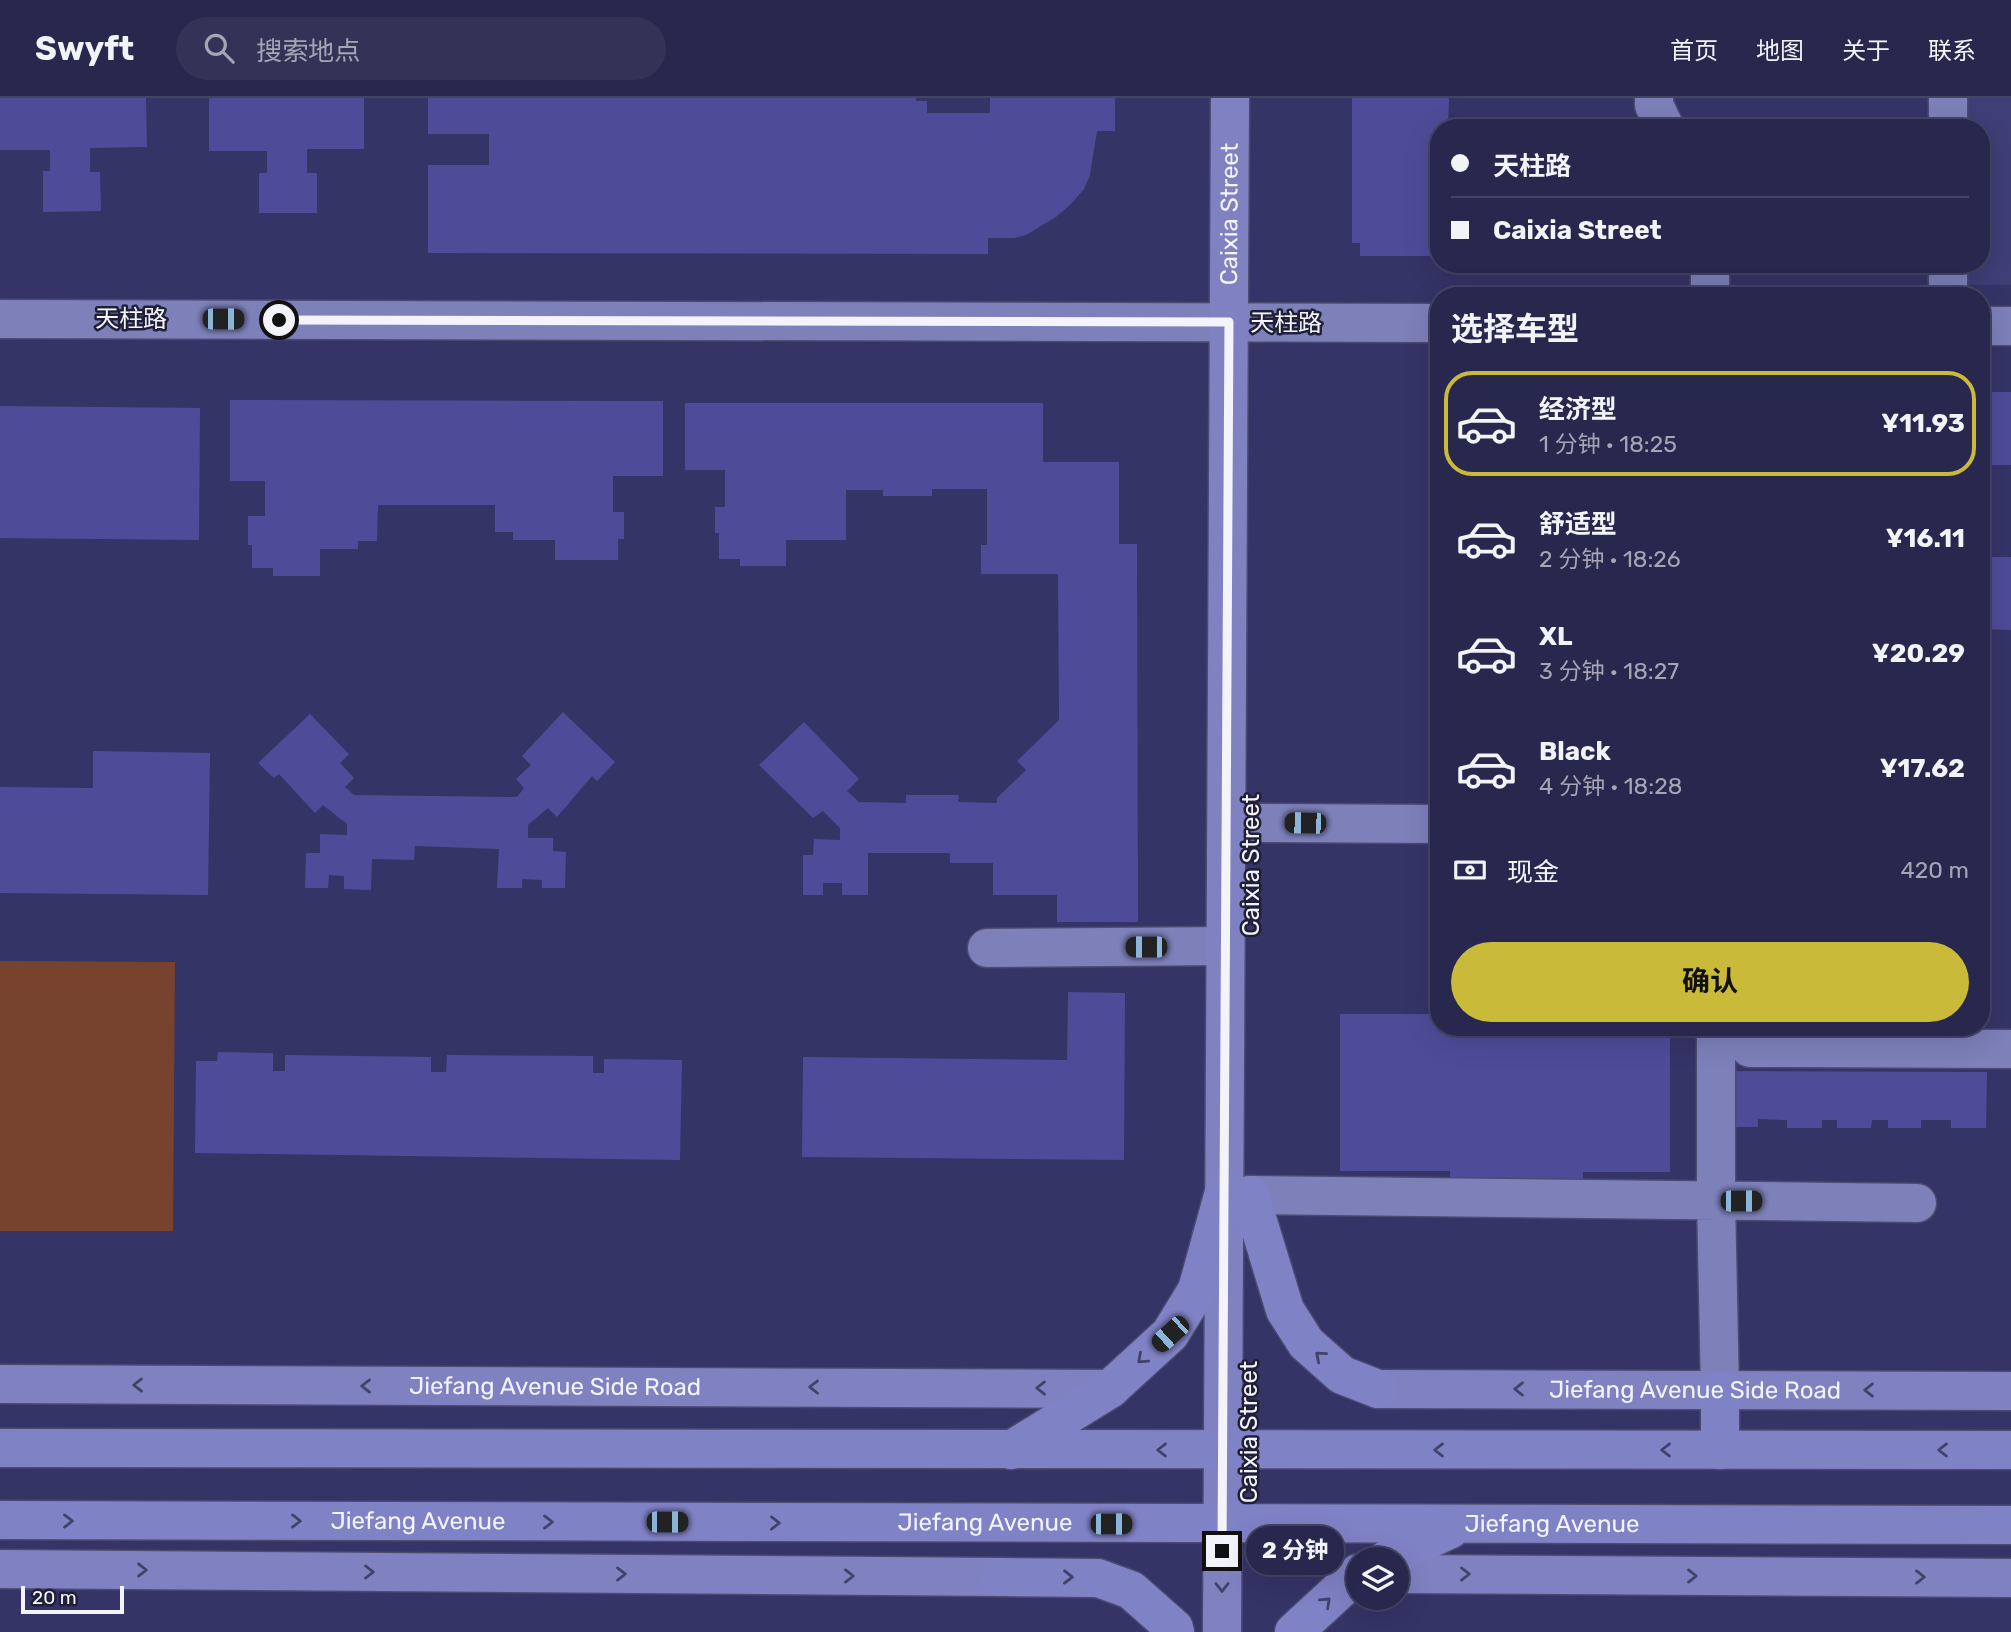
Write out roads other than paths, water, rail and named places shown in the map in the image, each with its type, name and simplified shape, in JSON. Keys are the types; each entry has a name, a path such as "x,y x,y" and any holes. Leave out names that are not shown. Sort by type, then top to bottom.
{"highway":[{"path":"1011,1450 1110,1388 1170,1334 1197,1290 1237,1194"},
{"path":"1237,1194 1285,1310 1306,1343 1342,1375 1378,1389"},
{"path":"1720,1390 1720,1450"},
{"path":"0,1448 2011,1450"},
{"name":"Jiefang Avenue","path":"0,1520 2011,1525"},
{"path":"1409,1549 1461,1524"},
{"path":"1000,1577 1098,1578 1131,1590 1174,1628 1175,1632"},
{"path":"1294,1632 1346,1587"}],"main road":[{"name":"Caixia Street","path":"1222,1632 1235,1524 1237,1194 1251,823 1241,322 1230,98"},
{"name":"Caixia Street","path":"1237,1194 1225,946 1241,322 1254,98"},
{"name":"Jiefang Avenue Side Road","path":"0,1384 1110,1388"},
{"name":"Jiefang Avenue Side Road","path":"1378,1389 2011,1391"},
{"name":"Caixia Street","path":"1235,1524 1248,1632"},
{"path":"0,1569 1000,1577"},
{"path":"1409,1574 2011,1578"}],"street":[{"path":"1654,98 1654,105 1661,119"},
{"path":"1948,98 1948,119"},
{"name":"天柱路","path":"0,319 1430,323"},
{"path":"1990,326 2011,326"},
{"path":"1251,823 1430,824"},
{"path":"987,948 1225,946"},
{"path":"1716,1036 1720,1390"},
{"path":"1750,1048 2011,1049"},
{"path":"1237,1194 1917,1203"}]}
